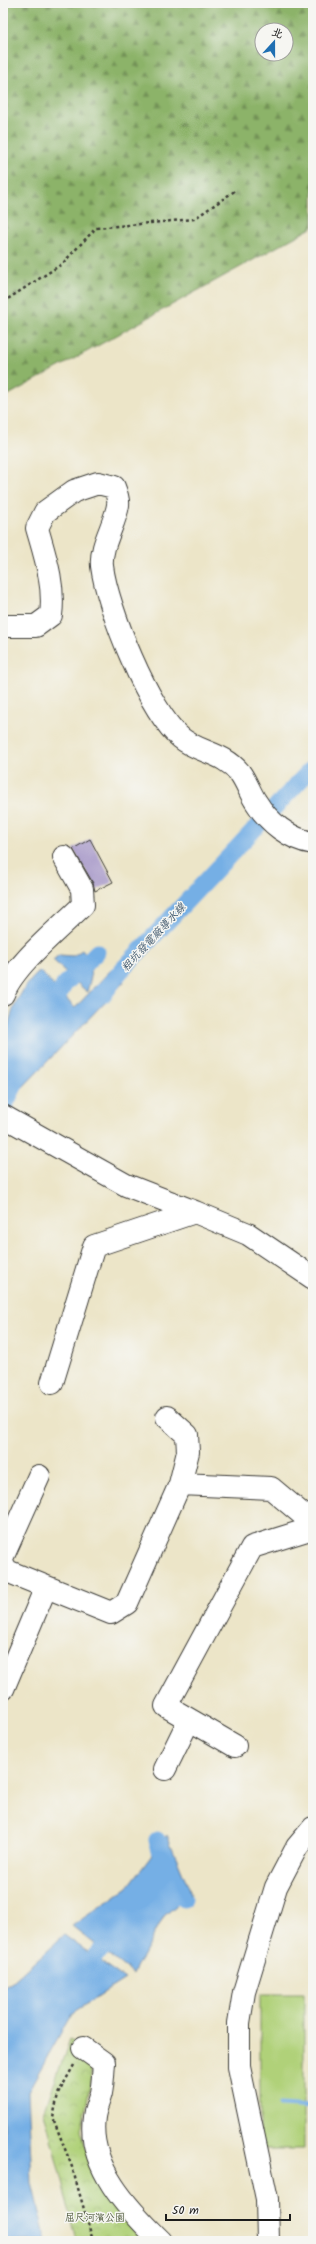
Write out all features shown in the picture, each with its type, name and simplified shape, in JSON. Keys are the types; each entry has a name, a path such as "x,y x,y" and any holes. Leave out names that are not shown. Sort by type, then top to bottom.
{"lane":[{"path":"8,626 36,626 51,615 53,602 49,573 37,528 45,512 74,491 98,484 114,487 118,504 105,546 102,565 112,609 149,694 166,724 181,738 201,750 222,757 240,773 257,804 277,827 304,841 313,843"},
{"path":"3,994 6,986 28,959 83,905 82,889 64,857"},
{"path":"3,1116 126,1185 248,1234 313,1278"},
{"path":"52,1383 94,1246 195,1212"},
{"path":"3,1564 7,1572 111,1613 127,1603 180,1484 188,1452 187,1435 167,1417"},
{"path":"3,1556 39,1476"},
{"path":"180,1484 271,1488 302,1514 313,1518"},
{"path":"234,1746 166,1706 252,1547 313,1528"},
{"path":"3,1689 46,1587"},
{"path":"165,1769 189,1720"},
{"path":"268,2240 267,2199 239,2067 239,2023 244,1992 276,1887 297,1847 313,1828"},
{"path":"84,2048 104,2063 101,2093 94,2117 96,2154 114,2187 141,2222 161,2241"}],"path":[{"path":"3,302 62,264 96,228 194,219 236,190"},
{"path":"84,2048 58,2094 53,2118 72,2167 93,2241"}],"green space":[{"path":"3,3 313,3 313,227 3,398"},
{"path":"260,1994 304,1994 304,2149 260,2149"},
{"name":"屈尺河濱公園","path":"70,2039 97,2050 91,2072 89,2092 81,2130 92,2170 129,2226 142,2241 77,2241 44,2112"}],"water":[{"path":"82,950 96,962 90,971 91,977 87,992 53,960 59,955 73,956"},
{"path":"111,970 124,982 20,1090 3,1083 4,1052 9,1022 20,995 29,982 40,971 75,1008"},
{"path":"167,1835 191,1893 164,1916 133,1974 72,1926 128,1887"},
{"path":"64,1935 125,1979 72,2013 28,2091 32,2183 46,2241 3,2241 3,1986 11,1983"}],"building":[{"path":"90,839 113,882 95,891 93,883 73,849"}],"waterway":[{"name":"粗坑發電廠導水線","path":"104,994 119,973 313,767"},
{"path":"50,1013 64,985 97,952"},
{"name":"粗坑發電廠導水線","path":"3,1109 24,1066"},
{"path":"157,1840 169,1884 184,1899"},
{"path":"78,1973 117,1934"},
{"path":"280,2105 313,2107"}]}
